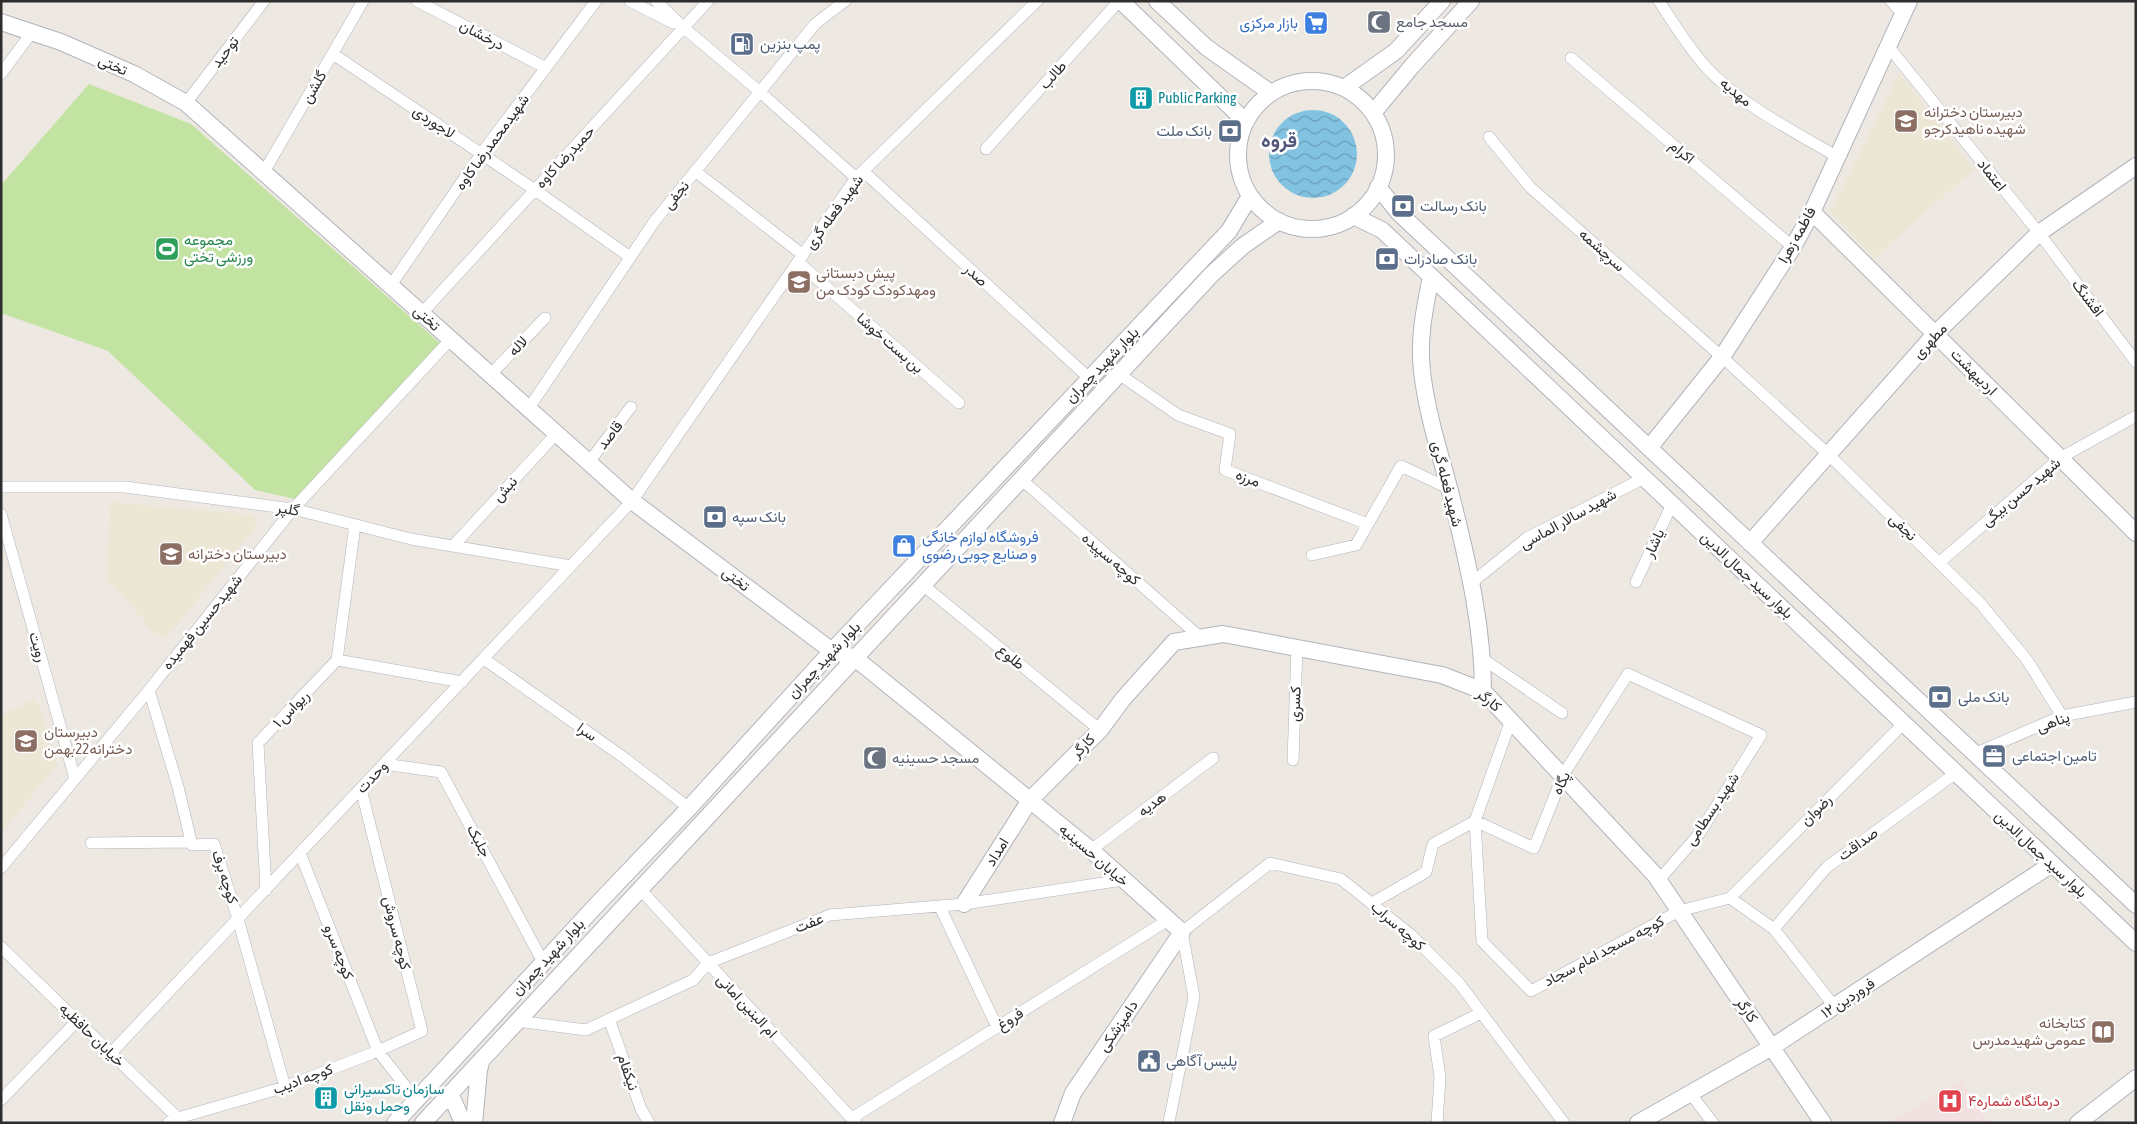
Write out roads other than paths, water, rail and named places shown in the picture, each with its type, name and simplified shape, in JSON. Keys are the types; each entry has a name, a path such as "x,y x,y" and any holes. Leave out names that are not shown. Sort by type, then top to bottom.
{"main road":[{"path":"1120,1 1246,122"},
{"path":"1157,1 1206,48 1271,93"},
{"path":"1344,88 1396,51 1442,1"},
{"path":"1373,113 1412,66 1471,1"},
{"name":"فاطمه زهرا","path":"1649,448 1722,357 1793,246 1812,212 1836,156 1906,8"},
{"name":"تختی","path":"1,22 61,42 134,74 186,103 632,501 832,651 855,658"},
{"path":"1307,81 1326,82 1344,88 1355,95 1373,113 1382,130 1386,149 1384,168 1378,187 1368,203 1353,216 1324,228 1309,229 1293,226 1279,221 1263,210 1250,196 1243,182 1239,167 1240,136 1256,106 1271,93 1288,85 1307,81"},
{"name":"مطهری","path":"1750,542 1935,334 2039,234 2136,166"},
{"name":"بلوار سید جمال الدین","path":"1378,187 1399,213 2136,905"},
{"name":"بلوار شهید چمران","path":"395,1123 625,874 689,808 832,651 1229,231 1250,196"},
{"name":"اردیبهشت","path":"1812,212 2136,533"},
{"name":"بلوار سید جمال الدین","path":"1353,216 1382,230 2136,943"},
{"name":"بلوار شهید چمران","path":"423,1123 639,888 1212,274 1243,246 1279,221"},
{"name":"شهید فعله گری","path":"1431,276 1421,328 1421,370 1470,584 1483,659 1483,691"},
{"name":"کارگر","path":"1030,800 1100,730 1123,699 1174,642 1223,634 1442,676 1483,691 1659,880 1823,1123"},
{"path":"1850,672 1869,654"},
{"name":"خیابان حسینیه","path":"855,658 1091,850 1182,932"},
{"name":"امداد","path":"964,904 1030,800"},
{"name":"۱۲ فروردین","path":"1638,1123 1772,1047 2052,864"},
{"path":"625,874 639,888"},
{"name":"دامپزشکی","path":"1062,1123 1073,1093 1182,932"},
{"path":"474,1123 479,1070 482,1059"},
{"path":"2087,1120 2136,1078"},
{"path":"450,1093 463,1123"}],"street":[{"name":"توحید","path":"186,103 264,1"},
{"name":"گلشن","path":"264,172 363,1"},
{"name":"درخشان","path":"417,1 546,68"},
{"name":"شهیدمحمدرضا کاوه","path":"391,286 481,154 596,1"},
{"path":"630,1 684,28"},
{"path":"656,1 684,28"},
{"name":"حمیدرضا کاوه","path":"422,313 708,1"},
{"name":"نجفی","path":"528,408 654,222 815,24 845,1"},
{"name":"شهید فعله گری","path":"632,501 859,175 1037,1"},
{"name":"طالب","path":"986,149 1120,1"},
{"name":"مهدیه","path":"1659,1 1690,47 1729,88 1771,118 1836,156"},
{"path":"1891,1 1906,8"},
{"name":"صدر","path":"684,28 859,175 1089,378"},
{"path":"1,74 32,32"},
{"name":"اعتماد","path":"1888,46 2039,234"},
{"name":"لاجوردی","path":"333,54 535,190 630,257"},
{"name":"اکرام","path":"1571,58 1793,246"},
{"name":"سرچشمه","path":"1489,137 1530,187 1722,357"},
{"name":"بن بست خوشا","path":"695,171 800,259 959,403"},
{"name":"افشنگ","path":"2039,234 2136,362"},
{"name":"لاله","path":"491,374 545,318"},
{"name":"شهیدحسین فهمیده","path":"1,868 148,690 293,509 451,339"},
{"name":"نجفی","path":"1722,357 1828,454 1980,603 2027,660 2062,716"},
{"name":"مرزه","path":"1119,374 1178,415 1230,434 1226,470 1368,524"},
{"name":"قاصد","path":"589,462 632,407"},
{"name":"شهید حسن بیگی","path":"1939,563 2060,458 2136,416"},
{"name":"نبش","path":"453,546 557,433"},
{"path":"1312,555 1356,545 1401,466 1448,488"},
{"name":"شهید سالار الماسی","path":"1470,584 1527,538 1644,478"},
{"name":"کوچه سپیده","path":"1021,479 1201,638"},
{"name":"گلپر","path":"1,487 125,487 293,509 411,539 571,566"},
{"name":"وحدت","path":"112,1053 632,501"},
{"name":"یاشار","path":"1636,582 1672,504"},
{"name":"رویت","path":"1,514 75,779"},
{"path":"355,525 337,660 462,682"},
{"name":"طلوع","path":"922,585 1100,730"},
{"name":"کسری","path":"1293,760 1297,648"},
{"name":"سرا","path":"484,659 623,757 689,808"},
{"path":"1483,659 1562,713"},
{"name":"ریواس ۱","path":"266,890 258,742 337,660"},
{"name":"پگاه","path":"1475,821 1534,848 1563,775 1628,674 1761,735"},
{"name":"کوچه برف","path":"148,690 178,787 192,845 214,844 238,919 285,1087"},
{"name":"پناهی","path":"1974,754 2062,716 2136,702"},
{"name":"کوچه مسجد امام سجاد","path":"1511,720 1475,821 1482,941 1531,991 1679,911 1730,898"},
{"name":"رضوان","path":"1730,898 1904,723"},
{"name":"شهید بسطامی","path":"1659,880 1699,834 1761,735"},
{"name":"هدیه","path":"1091,850 1213,758"},
{"name":"جلبک","path":"384,764 441,772 543,962"},
{"name":"صداقت","path":"1774,929 1827,866 1956,773"},
{"name":"کوچه سروش","path":"361,789 422,1031 378,1051"},
{"path":"1372,903 1426,872 1433,844 1475,821"},
{"path":"91,843 191,842"},
{"name":"کوچه سرو","path":"300,853 378,1051"},
{"name":"کوچه سراب","path":"1182,932 1270,863 1341,879 1425,948 1459,983 1564,1123"},
{"name":"عفت","path":"517,1021 586,1030 693,980 708,963 830,915 964,904 1123,880"},
{"name":"ام البنین امانی","path":"639,888 854,1121"},
{"path":"1730,898 1774,929 1834,1006"},
{"path":"940,906 997,1027"},
{"name":"فروغ","path":"854,1121 997,1027 1168,920"},
{"path":"1169,1122 1194,997 1182,932"},
{"name":"خیابان حافظیه","path":"1,947 112,1053 177,1121"},
{"path":"1437,1123 1440,1077 1434,1036 1481,1013"},
{"name":"نیکفام","path":"609,1019 641,1109 649,1123"},
{"path":"1,1100 77,1021"},
{"path":"378,1051 416,1100"},
{"name":"کوچه ادیب","path":"177,1121 285,1087 378,1051"},
{"path":"1690,1093 1713,1123"}],"water":[{"path":"1313,110 1330,113 1338,117 1350,129 1354,137 1357,154 1354,171 1350,179 1338,191 1330,195 1313,198 1296,195 1288,191 1276,179 1272,171 1269,154 1272,137 1276,129 1288,117 1296,113"}],"place":[{"name":"مسجد جامع","path":"1379,22"},
{"name":"بازار مرکزی","path":"1316,23"},
{"name":"پمپ بنزین","path":"742,44"},
{"name":"Public Parking","path":"1141,98"},
{"name":"دبیرستان دخترانه شهیده ناهیدکرجو","path":"1906,121"},
{"name":"بانک ملت","path":"1230,131"},
{"name":"بانک رسالت","path":"1403,206"},
{"name":"مجموعه ورزشی تختی","path":"167,249"},
{"name":"بانک صادرات","path":"1387,259"},
{"name":"پیش دبستانی ومهدکودک کودک من","path":"799,282"},
{"name":"بانک سپه","path":"715,517"},
{"name":"فروشگاه لوازم خانگی و صنایع چوبی رضوی","path":"904,546"},
{"name":"دبیرستان دخترانه","path":"171,554"},
{"name":"بانک ملی","path":"1940,697"},
{"name":"دبیرستان دخترانه22بهمن","path":"26,741"},
{"name":"تامین اجتماعی","path":"1994,756"},
{"name":"مسجد حسینیه","path":"875,758"},
{"name":"کتابخانه عمومی شهیدمدرس","path":"2103,1032"},
{"name":"پلیس آگاهی","path":"1149,1061"},
{"name":"سازمان تاکسیرانی وحمل ونقل","path":"326,1098"},
{"name":"درمانگاه شماره۴","path":"1950,1101"}],"district":[{"name":"قروه","path":"1279,140"}]}
